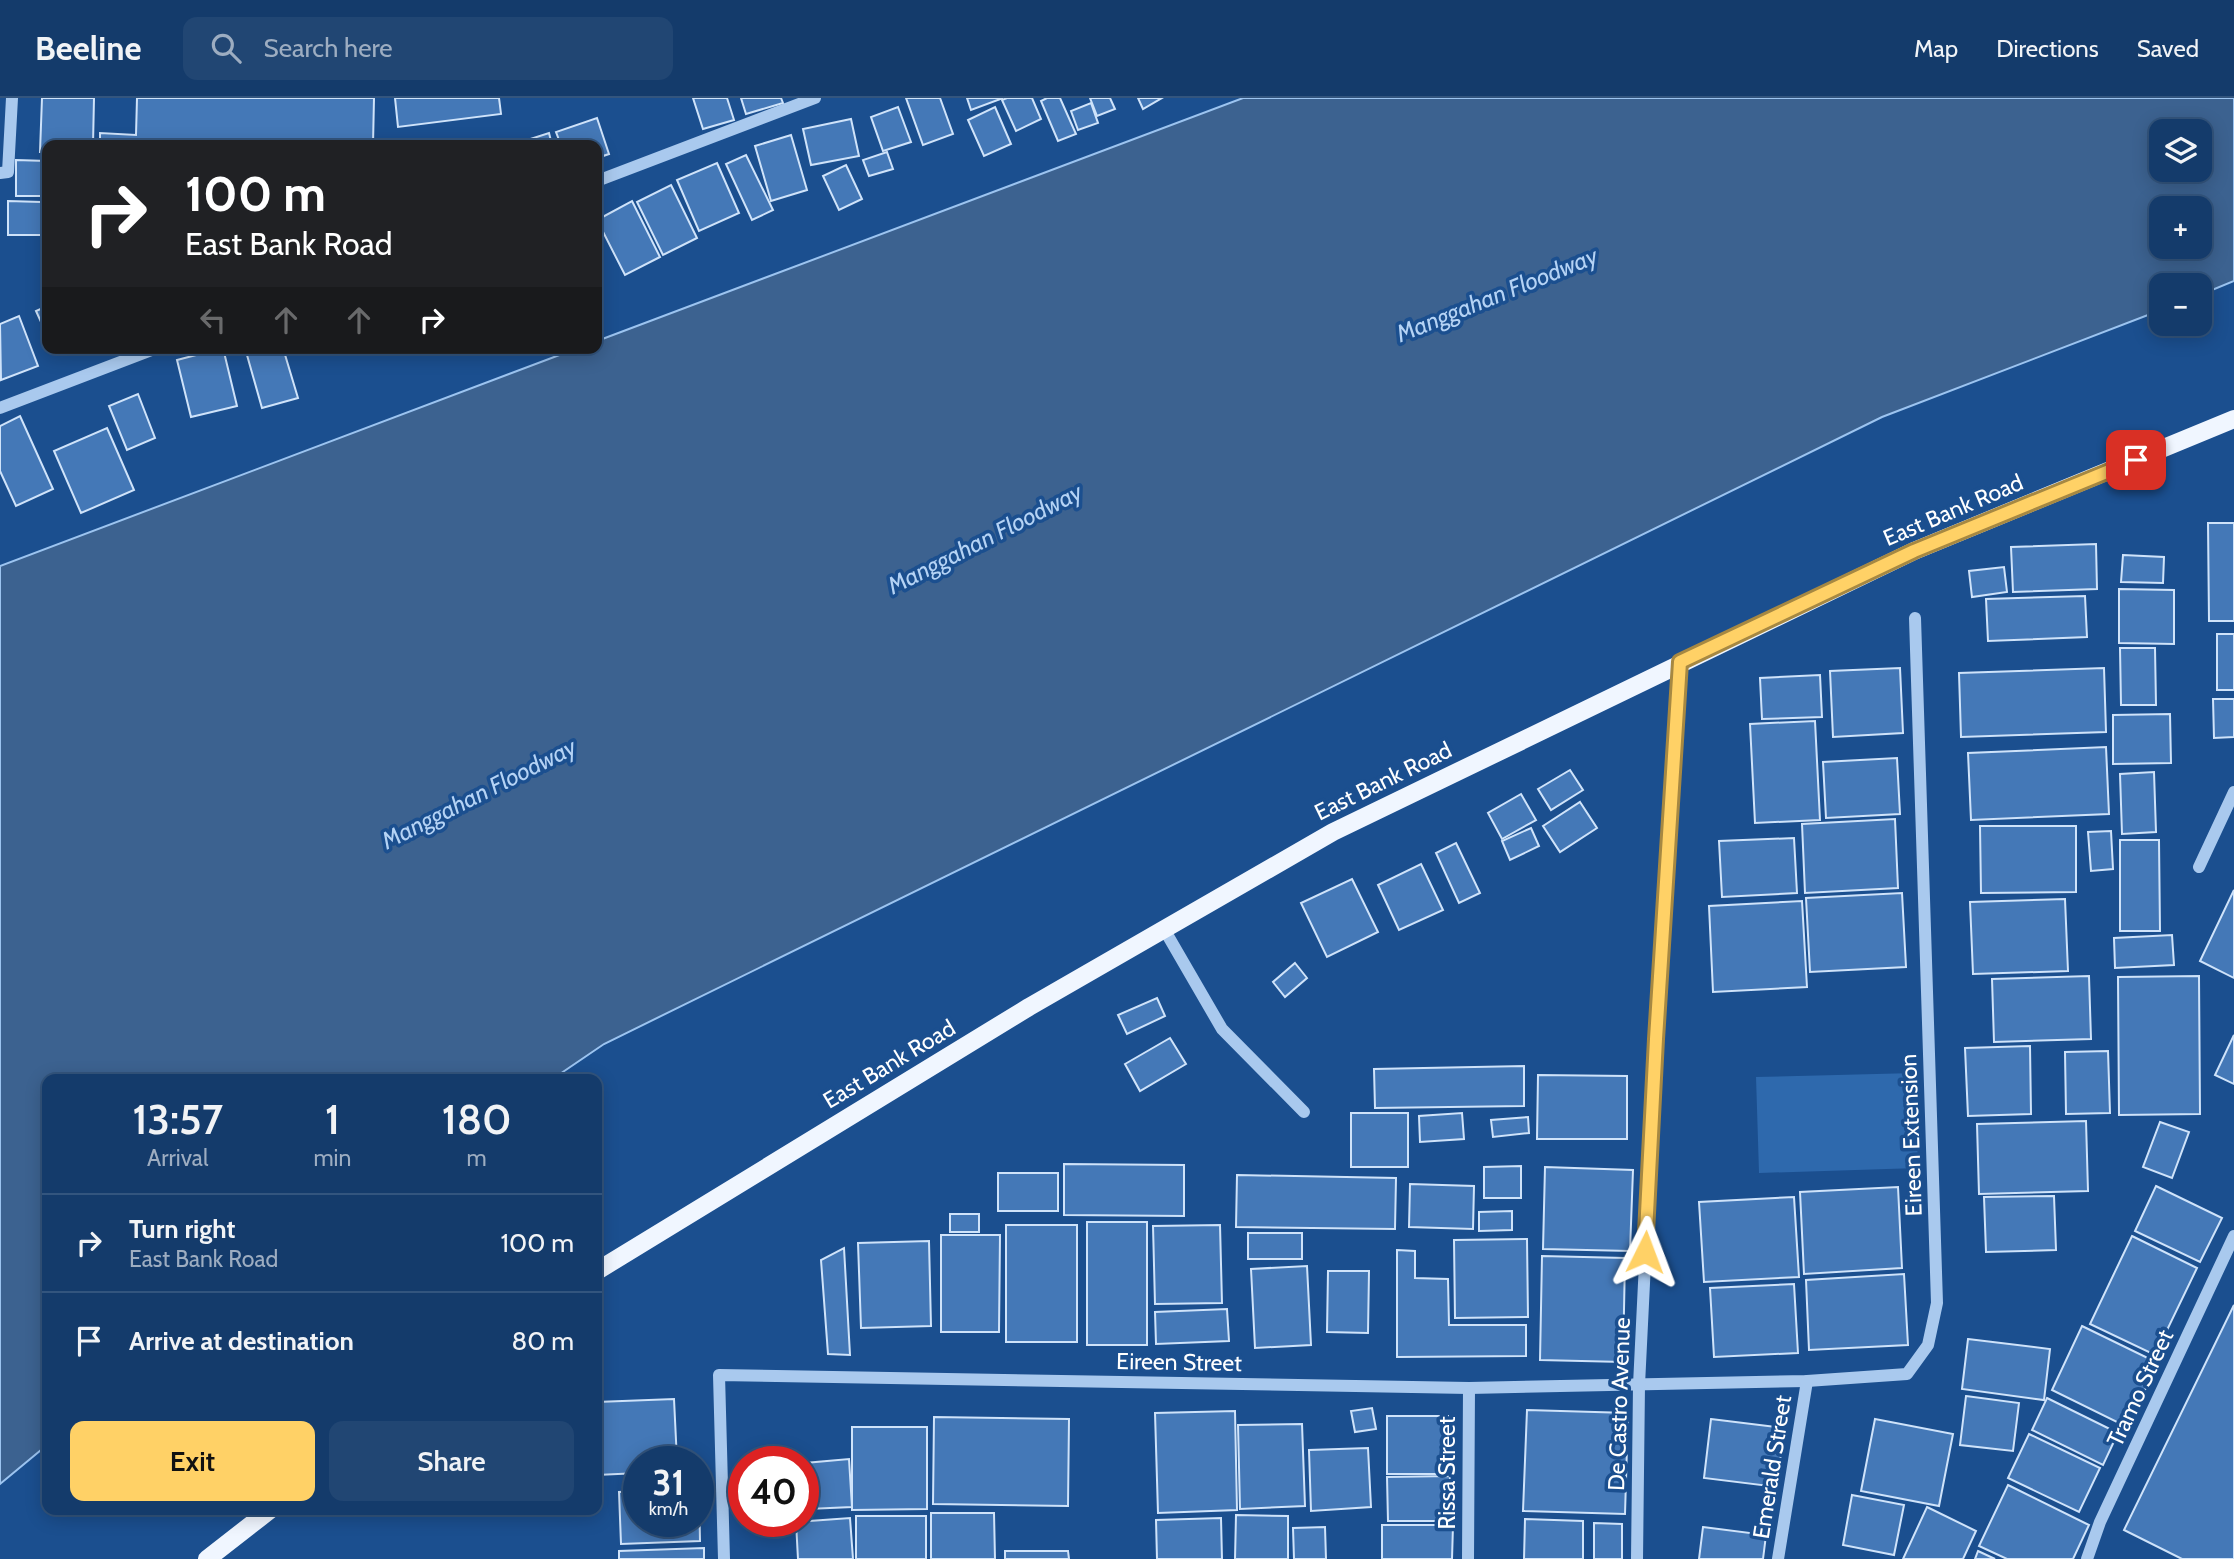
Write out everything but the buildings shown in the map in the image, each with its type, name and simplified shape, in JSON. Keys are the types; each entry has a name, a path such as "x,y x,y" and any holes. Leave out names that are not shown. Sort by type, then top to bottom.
{"main road":[{"name":"East Bank Road","path":"602,1268 1029,1007 1333,832 1914,551 2234,419"},
{"path":"207,1559 264,1515"}],"street":[{"path":"0,173 8,173 12,98"},
{"path":"602,179 815,98"},
{"path":"0,408 141,354"},
{"name":"Eireen Extension","path":"1639,1385 1807,1381 1907,1374 1928,1345 1937,1303 1915,618"},
{"name":"De Castro Avenue","path":"1637,1559 1639,1385 1656,1039 1680,662"},
{"path":"2199,867 2234,792"},
{"path":"1164,929 1222,1029 1304,1112"},
{"name":"Tramo Street","path":"2087,1559 2100,1522 2234,1236"},
{"name":"Eireen Street","path":"724,1559 719,1375 1469,1388 1639,1385"},
{"name":"Emerald Street","path":"1778,1559 1807,1381"},
{"name":"Rissa Street","path":"1468,1559 1469,1388"}],"shaded area":[{"path":"1915,1073 1918,1168 1759,1173 1756,1077"}],"water":[{"name":"Manggahan Floodway","path":"1243,98 2234,98 2234,281 2212,290 2212,273 2149,273 2149,315 1882,417 604,1044 560,1074 42,1074 42,1449 0,1484 0,566 562,354 602,354 602,339"}],"route":[{"path":"1645,1252 1680,662 1914,551 2136,460"}]}
